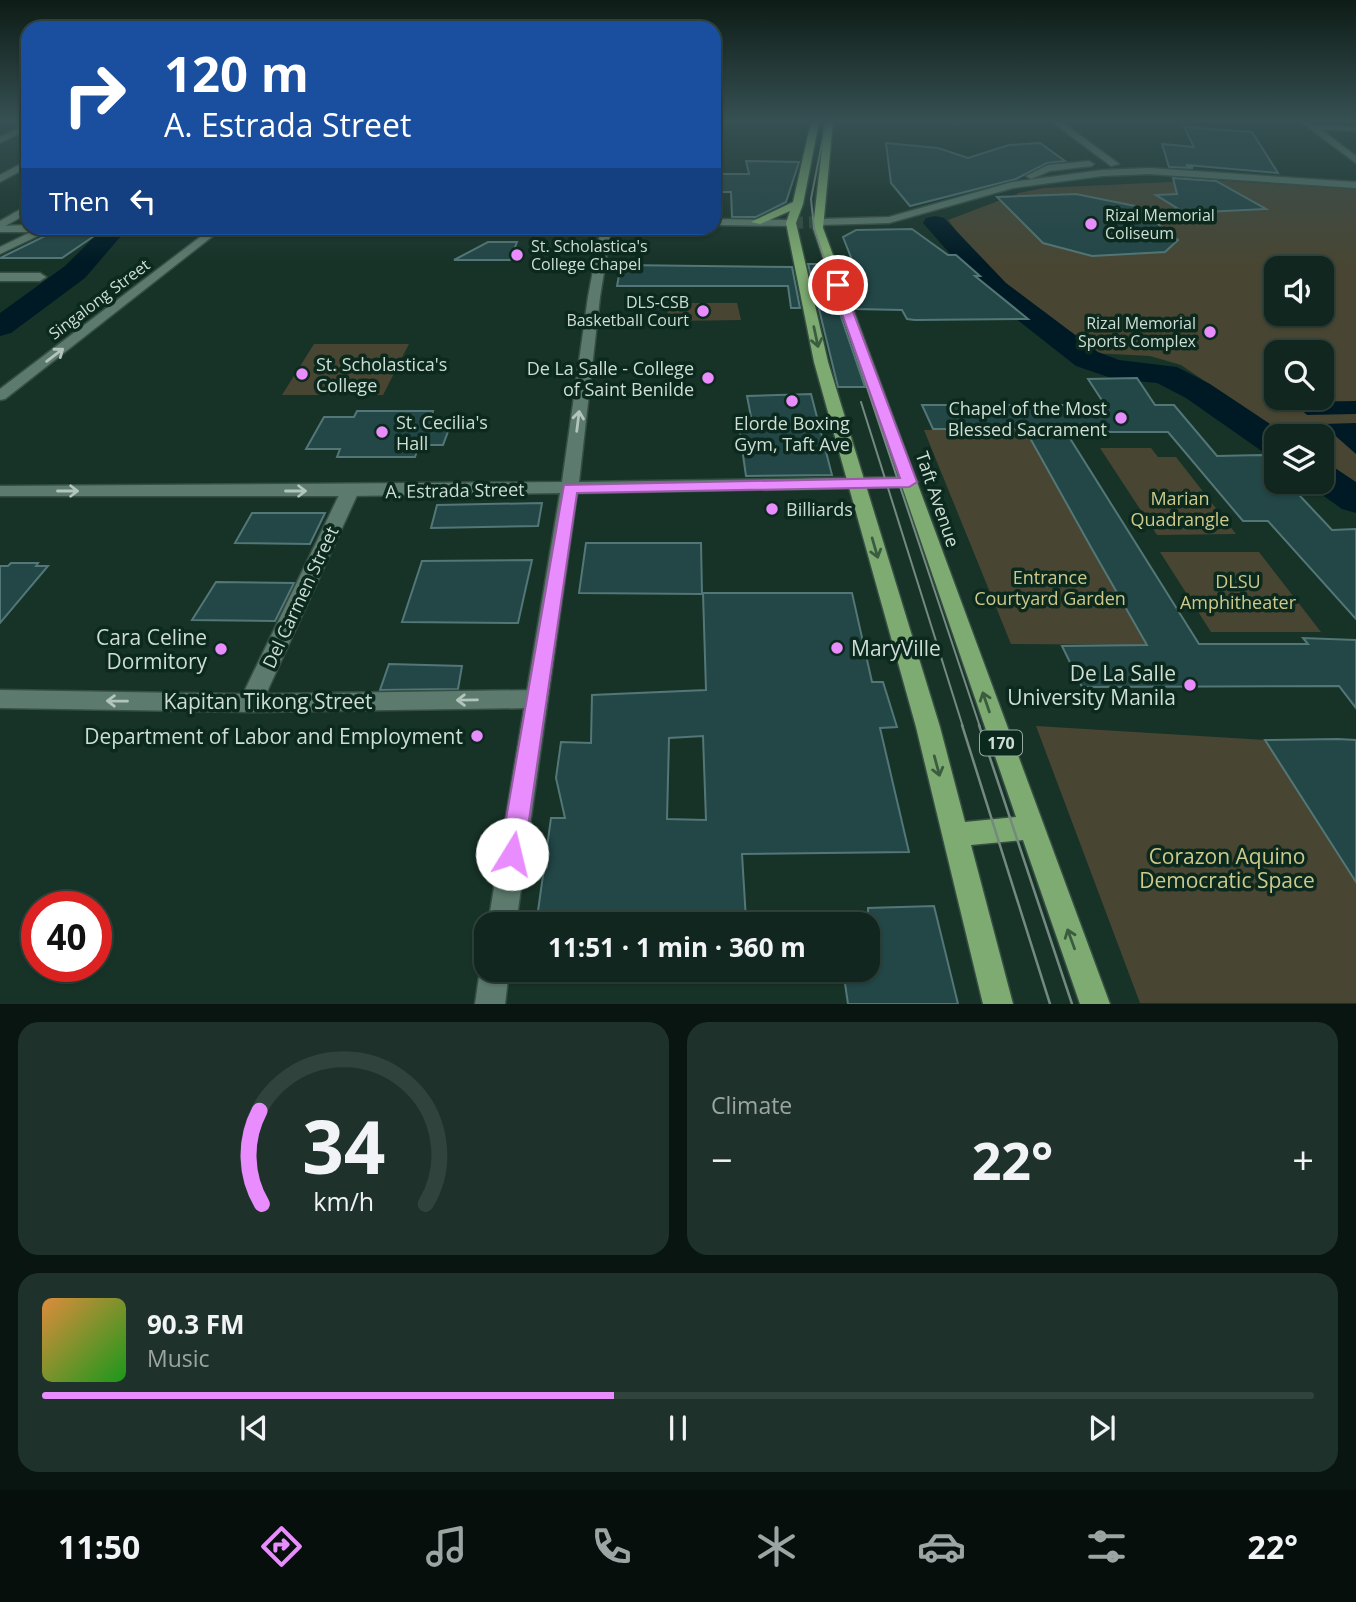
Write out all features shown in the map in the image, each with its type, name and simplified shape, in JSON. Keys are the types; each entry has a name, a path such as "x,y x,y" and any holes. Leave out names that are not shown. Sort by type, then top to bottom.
{"main road":[{"path":"805,169 791,223 821,362 928,727 998,1003"},
{"name":"Taft Avenue","path":"823,169 818,228 1095,1003"},
{"path":"756,222 798,204"},
{"path":"955,835 1032,827"}],"street":[{"path":"0,179 18,169"},
{"path":"1012,185 1046,169"},
{"path":"1050,169 1069,177"},
{"path":"1145,169 1149,171"},
{"path":"1197,169 1356,179"},
{"path":"820,222 889,220 1012,185 1069,177 1149,171 1356,186"},
{"path":"0,228 21,213"},
{"path":"721,222 791,223"},
{"path":"0,228 21,228"},
{"path":"0,251 33,235"},
{"name":"Singalong Street","path":"0,396 209,235"},
{"path":"504,912 605,235"},
{"path":"0,278 40,277"},
{"name":"A. Estrada Street","path":"0,491 569,489 909,482"},
{"name":"Del Carmen Street","path":"250,703 350,491"},
{"name":"Kapitan Tikong Street","path":"0,699 250,703 535,699"},
{"path":"490,1003 493,982"}],"green space":[{"name":"Rizal Memorial Sports Complex","path":"1211,180 1356,189 1356,485 1334,469 1334,424 1268,424 1181,365 1150,356 1092,353 1033,310 979,260 948,220 1019,193 1044,188"},
{"name":"DLS-CSB Basketball Court","path":"667,303 737,303 741,320 668,321"},
{"path":"314,344 409,344 383,395 282,395"},
{"name":"Entrance Courtyard Garden","path":"1025,429 1147,645 1011,644 924,430"},
{"name":"Marian Quadrangle","path":"1100,448 1151,448 1158,457 1176,457 1236,534 1157,535"},
{"name":"DLSU Amphitheater","path":"1160,552 1259,552 1321,632 1211,632"},
{"name":"Corazon Aquino Democratic Space","path":"1036,726 1265,740 1356,739 1356,1003 1140,1003"}],"water":[{"path":"1334,401 1356,401 1356,414 1307,415 1302,410 1334,410"},
{"path":"1356,423 1356,454 1334,435 1334,424 1322,424"}],"building":[{"path":"748,169 797,169 786,202 756,217 732,217 731,192 721,192 721,174 749,174"},
{"path":"889,169 1036,169 1016,179 910,206 891,183"},
{"path":"1230,169 1275,169 1278,173"},
{"path":"1173,178 1216,181 1266,209 1185,213 1156,195 1177,194"},
{"name":"Rizal Memorial Coliseum","path":"1076,194 1135,206 1178,240 1165,252 1092,256 1043,243 997,197"},
{"path":"912,229 948,255 956,255 980,276 975,276 1028,319 915,320 907,319 902,310 856,309 839,264 854,265 843,237 856,230"},
{"path":"47,235 96,235 62,258 0,258"},
{"path":"488,242 517,242 510,260 454,260"},
{"path":"808,264 823,264 865,387 838,387"},
{"path":"621,265 792,267 800,308 791,308 788,286 617,286"},
{"path":"1137,378 1155,405 1174,405 1217,456 1262,455 1264,494 1298,494 1332,530 1356,529 1356,619 1268,521 1243,521 1168,432 1066,432 1199,644 1308,644 1303,638 1356,640 1356,708 1339,686 1082,687 1062,646 1147,645 1025,429 933,429 922,405 1105,405 1088,379"},
{"path":"811,394 832,475 746,476 739,427 753,427 747,396"},
{"name":"St. Cecilia's Hall","path":"357,411 433,411 431,418 453,418 443,445 419,445 415,457 337,457 340,449 306,449 324,417 354,417"},
{"path":"542,503 538,526 431,528 437,505"},
{"path":"252,513 325,513 310,544 235,543"},
{"path":"586,543 701,543 702,594 579,593"},
{"path":"532,560 518,623 402,622 422,561"},
{"path":"11,563 38,563 36,566 48,566 0,623 0,566 8,566"},
{"path":"216,582 294,583 275,621 192,620"},
{"path":"703,593 852,593 872,682 883,682 897,727 880,728 909,852 742,854 746,912 538,912 551,818 565,818 556,778 561,742 591,743 592,695 706,690","holes":["703,736 706,820 667,819 669,738"]},
{"path":"389,664 462,666 458,689 380,690"},
{"path":"1265,740 1356,740 1356,882"},
{"path":"934,906 958,1004 848,1004 845,982 880,982 880,912 868,912 868,908"}],"waterway":[{"path":"935,223 996,289 1087,359 1114,369 1165,374 1198,391 1264,436"},
{"path":"0,327 75,272 109,235"},
{"path":"1334,485 1356,500"}],"tunnel":[{"path":"791,223 820,222"}],"tram line":[{"path":"817,169 811,199 814,228 980,727"},
{"path":"861,402 963,727"},
{"path":"962,725 1050,1004"},
{"path":"979,725 1072,1004"}],"place":[{"name":"Rizal Memorial Coliseum","path":"1091,224"},
{"name":"St. Scholastica's College Chapel","path":"517,255"},
{"name":"DLS-CSB Basketball Court","path":"703,311"},
{"name":"Rizal Memorial Sports Complex","path":"1210,332"},
{"name":"St. Scholastica's College","path":"302,374"},
{"name":"De La Salle - College of Saint Benilde","path":"708,378"},
{"name":"Elorde Boxing Gym, Taft Ave","path":"792,401"},
{"name":"Chapel of the Most Blessed Sacrament","path":"1121,418"},
{"name":"St. Cecilia's Hall","path":"382,432"},
{"name":"Billiards","path":"772,509"},
{"name":"MaryVille","path":"837,648"},
{"name":"Cara Celine Dormitory","path":"221,649"},
{"name":"De La Salle University Manila","path":"1190,685"},
{"name":"Department of Labor and Employment","path":"477,736"}],"route":[{"path":"512,854 569,489 909,482 838,285"}]}
